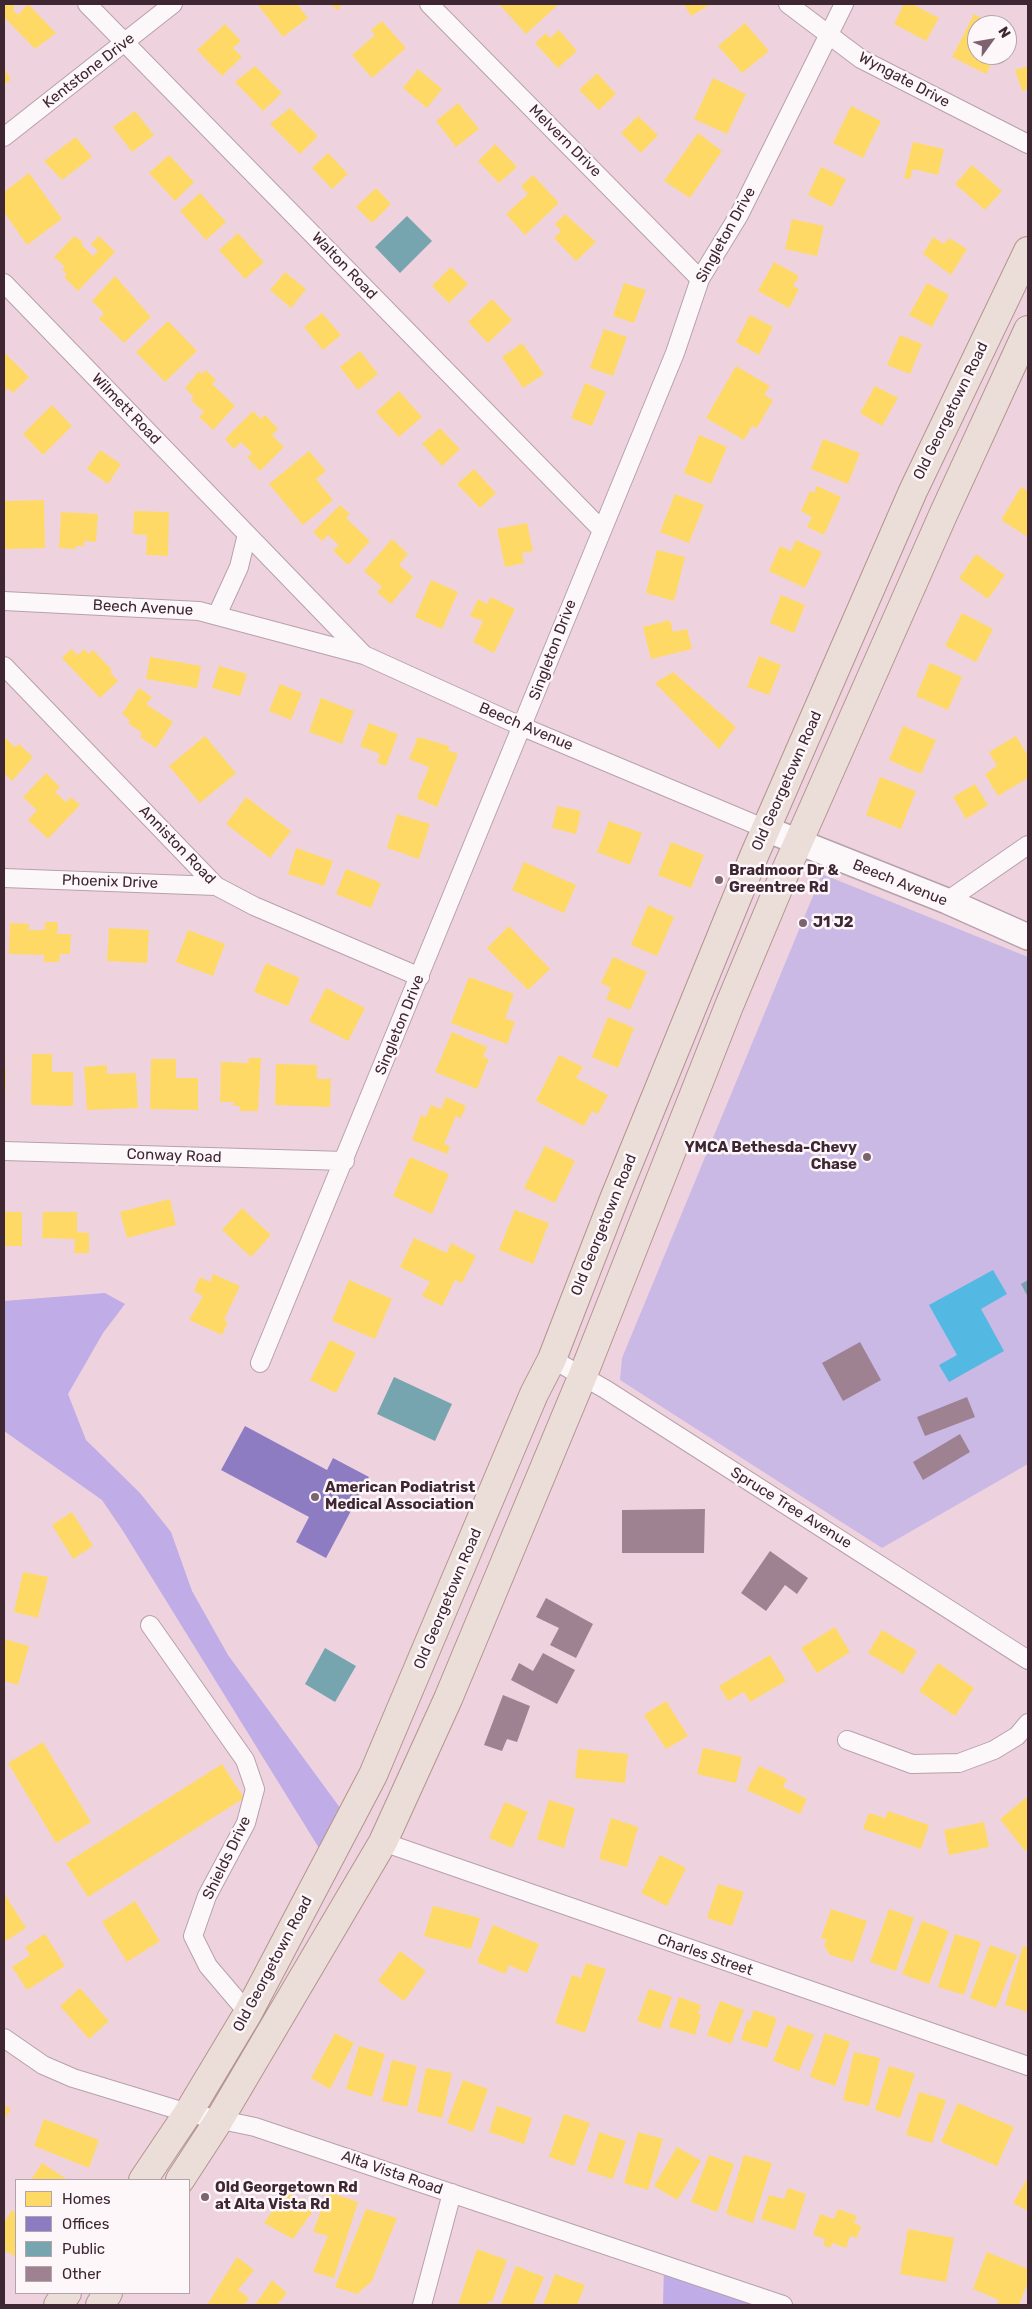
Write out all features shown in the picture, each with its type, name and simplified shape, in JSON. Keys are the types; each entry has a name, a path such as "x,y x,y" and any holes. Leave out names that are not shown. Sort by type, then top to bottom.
{"main road":[{"name":"Old Georgetown Road","path":"144,2179 188,2113 248,2013 372,1775 534,1394 552,1359 614,1199 766,829 913,491 1028,251"},
{"name":"Old Georgetown Road","path":"181,2179 219,2120 384,1842 448,1699 583,1375 728,1006 943,515 1028,330"},
{"path":"58,2305 66,2294"},
{"path":"100,2305 107,2294"}],"street":[{"name":"Walton Road","path":"87,4 601,529"},
{"name":"Kentstone Drive","path":"4,137 173,4"},
{"name":"Melvern Drive","path":"429,4 700,278"},
{"name":"Wyngate Drive","path":"788,4 861,59 1028,144"},
{"name":"Singleton Drive","path":"260,1362 523,727 601,529 675,352 700,278 739,215 844,4"},
{"name":"Wilmett Road","path":"4,283 364,655"},
{"path":"217,615 239,567 247,534"},
{"name":"Beech Avenue","path":"4,601 199,611 364,655 523,727 766,829 946,901 1028,938"},
{"name":"Anniston Road","path":"4,666 216,886 254,906 420,977"},
{"path":"946,901 1028,844"},
{"name":"Phoenix Drive","path":"4,878 216,886"},
{"name":"Conway Road","path":"4,1151 344,1161"},
{"name":"Spruce Tree Avenue","path":"552,1359 583,1375 1028,1660"},
{"name":"Shields Drive","path":"150,1625 245,1760 255,1789 246,1823 208,1896 194,1936 208,1966 248,2013"},
{"path":"847,1740 912,1764 959,1763 994,1750 1017,1736 1028,1723"},
{"name":"Charles Street","path":"384,1842 1028,2066"},
{"name":"Alta Vista Road","path":"4,2038 43,2065 73,2078 188,2113 255,2127 777,2304"},
{"path":"422,2305 452,2193"}],"shaded area":[{"name":"YMCA Bethesda-Chevy Chase","path":"822,874 1028,957 1028,1464 882,1548 620,1380 622,1358"},
{"path":"105,1293 125,1304 103,1333 68,1394 86,1440 140,1493 171,1532 192,1591 228,1655 349,1820 327,1861 102,1500 4,1431 4,1301"},
{"path":"664,2265 770,2305 663,2305"}],"water":[{"path":"993,1270 1007,1294 981,1309 1004,1351 949,1382 939,1365 957,1355 929,1305"}],"building: Homes":[{"path":"4,4 12,4 15,7 13,10 18,15 28,4 56,33 35,49 4,17"},
{"path":"257,4 297,4 308,18 283,37"},
{"path":"330,4 343,4 337,10"},
{"path":"499,4 559,4 526,34"},
{"path":"684,4 711,4 691,16"},
{"path":"904,4 912,4 939,18 926,41 894,24"},
{"path":"382,21 406,48 372,78 352,55 375,35 371,30"},
{"path":"745,23 769,51 742,73 718,46"},
{"path":"225,24 241,41 233,48 242,57 222,76 197,50"},
{"path":"967,28 967,64 952,57"},
{"path":"559,30 577,51 558,68 535,43 546,33 550,38"},
{"path":"968,65 991,65 986,74"},
{"path":"255,66 282,93 263,111 235,82"},
{"path":"1028,66 1028,89 1022,91 1015,70"},
{"path":"4,68 11,80 4,84"},
{"path":"418,69 442,89 427,108 403,88"},
{"path":"597,73 616,94 599,110 579,90"},
{"path":"713,78 746,94 727,134 694,119"},
{"path":"458,103 479,129 456,147 436,121"},
{"path":"851,106 881,121 863,158 833,143"},
{"path":"290,108 318,136 300,154 270,124"},
{"path":"135,111 154,135 132,152 113,127"},
{"path":"638,116 658,135 641,153 621,133"},
{"path":"698,133 722,151 690,198 664,181"},
{"path":"76,137 92,157 62,180 44,161"},
{"path":"913,142 944,149 938,175 913,169 910,179 904,178"},
{"path":"495,144 517,167 499,183 478,161"},
{"path":"328,153 348,174 332,189 312,168"},
{"path":"169,155 194,182 175,201 149,173"},
{"path":"972,165 1002,191 985,210 955,184"},
{"path":"821,167 846,179 832,207 808,195"},
{"path":"29,173 62,219 27,245 4,212 4,192"},
{"path":"533,175 559,203 525,235 506,214 528,194 521,186"},
{"path":"376,188 391,204 372,223 356,207"},
{"path":"200,193 226,222 206,240 180,211"},
{"path":"565,214 596,242 576,261 554,238 561,231 555,224"},
{"path":"792,219 824,226 817,256 785,249"},
{"path":"238,233 264,262 245,279 219,250"},
{"path":"74,236 83,242 81,244 93,256 98,251 91,244 99,236 115,252 78,291 64,277 67,274 62,270 65,267 54,257"},
{"path":"933,237 944,244 949,238 967,249 951,275 923,254"},
{"path":"774,262 799,276 793,286 799,289 789,308 758,291"},
{"path":"451,267 468,284 449,303 432,286"},
{"path":"285,272 306,289 291,308 270,290"},
{"path":"115,276 151,317 124,343 99,319 104,313 92,301"},
{"path":"624,283 646,290 634,323 613,316"},
{"path":"927,283 949,295 932,327 909,315"},
{"path":"492,299 512,320 488,343 468,322"},
{"path":"322,313 341,335 323,350 304,327"},
{"path":"750,315 773,327 759,355 736,342"},
{"path":"168,321 197,351 165,382 136,352"},
{"path":"604,329 627,337 613,376 590,368"},
{"path":"900,335 922,344 910,374 887,365"},
{"path":"522,343 544,374 523,388 502,357"},
{"path":"360,351 378,374 358,390 340,367"},
{"path":"4,352 29,377 13,393 8,388 4,393"},
{"path":"736,366 770,386 764,395 773,400 757,428 752,426 744,440 706,418"},
{"path":"206,370 216,380 212,384 235,406 213,430 199,417 204,412 191,400 194,397 185,388 199,371 202,374"},
{"path":"585,383 606,392 592,426 571,418"},
{"path":"875,386 898,398 882,426 860,413"},
{"path":"399,391 422,417 399,437 376,412"},
{"path":"52,405 72,426 43,455 23,434"},
{"path":"253,411 261,419 265,415 278,429 272,435 284,447 260,471 247,457 252,453 241,442 234,449 225,439"},
{"path":"440,428 460,449 442,466 422,444"},
{"path":"699,435 727,447 711,484 684,473"},
{"path":"823,439 860,453 848,484 811,469"},
{"path":"100,450 121,464 108,484 87,469"},
{"path":"309,451 326,471 316,479 333,500 303,525 269,484"},
{"path":"474,469 496,493 480,508 457,484"},
{"path":"817,486 841,497 824,535 807,527 812,517 801,511 810,491 814,493"},
{"path":"1021,487 1028,491 1028,537 1001,520"},
{"path":"675,494 704,505 689,543 660,532"},
{"path":"44,500 45,548 5,549 4,501"},
{"path":"340,505 350,514 346,518 370,541 348,565 333,551 339,545 328,535 322,541 313,532"},
{"path":"134,511 169,512 168,556 146,555 147,535 133,534"},
{"path":"61,512 98,514 96,542 84,541 84,546 76,546 76,549 59,548"},
{"path":"527,523 533,551 522,553 524,563 505,567 497,529"},
{"path":"392,539 408,554 399,565 413,577 391,604 377,592 382,587 364,571"},
{"path":"796,540 822,552 805,588 769,571 780,546 791,551"},
{"path":"657,550 685,557 674,601 646,593"},
{"path":"976,554 1005,575 988,599 959,578"},
{"path":"431,580 458,592 442,629 415,617"},
{"path":"781,595 805,605 794,633 770,623"},
{"path":"491,597 515,609 494,653 473,642 483,621 470,616 478,599 487,604"},
{"path":"962,613 993,629 976,662 945,646"},
{"path":"670,620 673,632 687,629 692,649 651,659 643,627"},
{"path":"71,649 78,655 84,649 89,654 93,650 112,670 110,672 118,681 100,698 62,658"},
{"path":"759,656 781,665 769,695 747,687"},
{"path":"150,657 201,666 197,688 146,679"},
{"path":"930,663 962,677 948,710 916,696"},
{"path":"219,666 247,674 240,696 212,688"},
{"path":"673,672 736,727 719,749 655,683"},
{"path":"280,684 302,693 291,720 269,711"},
{"path":"139,688 152,697 146,704 173,722 156,748 140,737 142,733 128,723 130,720 122,714"},
{"path":"321,698 354,711 342,744 309,732"},
{"path":"369,723 398,734 386,766 377,762 380,754 360,746"},
{"path":"903,726 936,740 921,774 889,760"},
{"path":"205,736 236,773 200,803 169,766"},
{"path":"1016,736 1028,756 1028,778 998,796 985,774 997,766 989,752"},
{"path":"4,737 15,747 19,744 33,757 12,781 4,773"},
{"path":"418,737 449,746 448,750 458,754 437,807 417,798 429,767 409,759"},
{"path":"46,773 60,787 55,792 66,802 71,797 80,805 48,839 28,820 37,810 23,797"},
{"path":"880,777 916,791 901,829 866,815"},
{"path":"975,784 988,805 966,819 953,797"},
{"path":"246,797 291,831 270,858 226,824"},
{"path":"557,806 581,811 576,834 552,828"},
{"path":"397,814 430,824 419,859 387,848"},
{"path":"609,821 642,833 630,865 597,852"},
{"path":"671,842 704,855 691,888 658,875"},
{"path":"296,848 333,861 324,886 288,874"},
{"path":"524,862 576,885 564,913 512,890"},
{"path":"346,869 381,883 371,908 336,894"},
{"path":"648,905 674,917 657,956 631,945"},
{"path":"45,922 58,922 57,934 71,934 70,954 60,954 59,962 44,962 44,955 9,954 10,923 29,924 29,930 45,930"},
{"path":"509,926 550,969 528,990 487,948"},
{"path":"109,928 149,930 147,963 107,961"},
{"path":"188,930 225,944 213,976 176,962"},
{"path":"613,957 647,972 630,1010 606,999 611,988 601,983"},
{"path":"266,963 300,978 288,1006 254,992"},
{"path":"469,977 514,994 505,1018 515,1022 507,1044 451,1023"},
{"path":"326,988 365,1008 348,1041 309,1021"},
{"path":"608,1017 634,1028 618,1068 592,1057"},
{"path":"452,1032 487,1047 483,1057 489,1059 477,1089 435,1072"},
{"path":"32,1054 52,1054 52,1072 73,1072 73,1106 31,1105"},
{"path":"559,1055 583,1067 576,1078 608,1095 598,1114 592,1111 584,1126 536,1101"},
{"path":"249,1058 261,1058 258,1111 240,1111 240,1106 233,1106 234,1102 220,1102 221,1062 248,1063"},
{"path":"151,1059 176,1059 176,1078 198,1078 198,1110 150,1109"},
{"path":"276,1064 317,1065 317,1079 331,1079 330,1107 275,1105"},
{"path":"107,1065 107,1074 136,1073 138,1108 87,1110 84,1067"},
{"path":"4,1069 6,1069 5,1101 4,1101"},
{"path":"446,1097 466,1106 461,1118 456,1116 444,1144 450,1146 447,1154 412,1140 421,1115 426,1117 431,1105 441,1109"},
{"path":"545,1146 575,1161 555,1203 524,1188"},
{"path":"410,1157 449,1174 432,1214 393,1196"},
{"path":"170,1199 176,1225 127,1238 120,1212"},
{"path":"242,1208 271,1235 251,1257 222,1230"},
{"path":"515,1210 549,1223 533,1264 499,1250"},
{"path":"4,1212 22,1212 22,1246 4,1246"},
{"path":"43,1212 77,1212 77,1232 89,1233 89,1253 74,1253 75,1239 42,1238"},
{"path":"414,1238 447,1253 451,1243 476,1256 462,1283 455,1280 442,1306 422,1296 430,1282 400,1267"},
{"path":"213,1274 240,1286 224,1320 228,1322 222,1335 189,1320 203,1296 194,1291 200,1277 210,1282"},
{"path":"349,1280 392,1299 375,1339 332,1321"},
{"path":"330,1340 356,1353 336,1393 310,1380"},
{"path":"72,1512 93,1546 73,1559 52,1525"},
{"path":"23,1572 48,1577 38,1618 14,1612"},
{"path":"835,1627 850,1652 817,1673 801,1648"},
{"path":"882,1630 917,1651 903,1674 868,1653"},
{"path":"4,1639 29,1646 18,1685 4,1681"},
{"path":"770,1655 786,1681 750,1702 744,1692 728,1701 719,1686"},
{"path":"938,1663 974,1688 955,1716 919,1691"},
{"path":"666,1701 688,1736 666,1749 644,1715"},
{"path":"43,1742 91,1822 56,1843 8,1763"},
{"path":"703,1748 742,1757 736,1783 697,1774"},
{"path":"578,1749 628,1754 625,1783 575,1778"},
{"path":"222,1764 244,1798 88,1897 66,1863"},
{"path":"759,1766 787,1779 783,1787 807,1799 800,1814 747,1790"},
{"path":"1028,1796 1028,1848 1025,1851 1000,1819"},
{"path":"549,1800 575,1808 564,1848 537,1839"},
{"path":"505,1802 528,1812 512,1848 489,1838"},
{"path":"888,1811 929,1825 921,1849 863,1829 869,1813 885,1818"},
{"path":"611,1818 638,1827 627,1867 599,1859"},
{"path":"984,1822 989,1847 949,1855 944,1830"},
{"path":"660,1855 686,1868 667,1906 641,1893"},
{"path":"718,1884 744,1892 732,1926 707,1918"},
{"path":"4,1893 26,1928 4,1942"},
{"path":"135,1901 160,1941 127,1962 102,1922"},
{"path":"433,1906 480,1918 471,1949 424,1936"},
{"path":"831,1909 867,1921 853,1962 830,1955 824,1945 827,1940 821,1938"},
{"path":"889,1909 914,1918 896,1971 870,1962"},
{"path":"922,1921 949,1931 929,1984 902,1974"},
{"path":"493,1925 539,1944 527,1973 509,1965 505,1974 477,1962"},
{"path":"45,1934 65,1966 27,1990 12,1967 30,1955 25,1947"},
{"path":"955,1934 981,1942 964,1995 938,1987"},
{"path":"990,1945 1017,1955 996,2008 970,1998"},
{"path":"1023,1946 1028,1947 1028,2012 1005,2005"},
{"path":"400,1951 426,1971 404,2001 378,1981"},
{"path":"586,1963 606,1969 585,2033 555,2023 572,1975 581,1978"},
{"path":"80,1988 109,2021 89,2039 60,2006"},
{"path":"649,1989 672,1997 660,2029 637,2021"},
{"path":"679,1997 701,2005 698,2014 701,2015 695,2035 669,2027"},
{"path":"720,2001 744,2010 731,2044 707,2035"},
{"path":"754,2010 777,2018 767,2048 741,2040 747,2020 750,2021"},
{"path":"787,2025 814,2035 799,2071 773,2061"},
{"path":"335,2033 354,2043 330,2089 311,2078"},
{"path":"825,2033 850,2042 835,2086 810,2077"},
{"path":"359,2046 385,2054 372,2097 346,2089"},
{"path":"854,2052 880,2058 869,2106 843,2100"},
{"path":"392,2060 417,2066 407,2107 382,2101"},
{"path":"889,2066 915,2074 900,2118 875,2110"},
{"path":"426,2068 452,2073 442,2118 417,2112"},
{"path":"463,2080 488,2089 473,2132 447,2123"},
{"path":"919,2092 946,2100 932,2143 906,2135"},
{"path":"958,2103 1014,2127 997,2166 941,2142"},
{"path":"4,2104 11,2110 4,2118"},
{"path":"497,2106 532,2118 524,2144 489,2132"},
{"path":"564,2114 590,2123 574,2166 549,2157"},
{"path":"44,2119 99,2140 89,2168 34,2146"},
{"path":"599,2132 626,2141 613,2179 587,2171"},
{"path":"638,2132 663,2139 648,2190 624,2183"},
{"path":"677,2147 701,2161 677,2200 654,2186"},
{"path":"709,2155 734,2164 717,2212 691,2202"},
{"path":"744,2155 772,2163 753,2223 726,2214"},
{"path":"42,2163 66,2179 32,2179"},
{"path":"1028,2177 1028,2211 1013,2203"},
{"path":"788,2188 806,2194 795,2230 761,2219 769,2195 784,2199"},
{"path":"286,2191 315,2208 293,2239 264,2223"},
{"path":"328,2192 358,2202 334,2278 313,2272 328,2236 313,2232"},
{"path":"366,2209 397,2218 372,2281 357,2294 335,2287"},
{"path":"838,2209 857,2216 854,2223 861,2226 857,2238 850,2236 846,2248 832,2243 830,2248 823,2245 825,2239 813,2235 820,2214 834,2219"},
{"path":"12,2210 15,2212 15,2256 4,2250 4,2223"},
{"path":"908,2229 954,2238 946,2282 900,2274"},
{"path":"477,2249 507,2260 492,2302 488,2301 487,2305 458,2305"},
{"path":"987,2252 1028,2269 1028,2282 1019,2305 997,2305 999,2300 973,2289"},
{"path":"237,2257 254,2270 238,2290 249,2298 244,2305 207,2305"},
{"path":"516,2266 544,2277 533,2305 501,2305"},
{"path":"555,2274 585,2285 577,2305 543,2305"},
{"path":"272,2280 287,2293 277,2305 255,2305"}],"building: Offices":[{"name":"American Podiatrist Medical Association","path":"245,1426 327,1470 333,1458 369,1477 326,1558 296,1542 309,1517 221,1470"}],"building: Public":[{"path":"407,216 432,241 400,273 375,247"},
{"path":"1028,1280 1028,1297 1021,1284"},
{"path":"394,1377 452,1404 435,1441 377,1414"},
{"path":"325,1648 356,1666 335,1702 305,1684"}],"building: Other":[{"path":"860,1342 881,1380 843,1401 822,1363"},
{"path":"967,1397 975,1417 925,1436 917,1417"},
{"path":"960,1434 970,1452 923,1480 913,1462"},
{"path":"705,1509 704,1553 622,1553 622,1510"},
{"path":"770,1551 808,1578 797,1594 785,1585 766,1611 741,1593"},
{"path":"546,1598 593,1624 576,1658 550,1645 559,1628 536,1617"},
{"path":"543,1653 575,1670 557,1704 511,1680 519,1663 533,1671"},
{"path":"503,1695 530,1706 517,1742 507,1739 502,1751 484,1745"}],"place":[{"name":"Bradmoor Dr & Greentree Rd","path":"719,880"},
{"name":"J1 J2","path":"803,923"},
{"name":"YMCA Bethesda-Chevy Chase","path":"867,1157"},
{"name":"American Podiatrist Medical Association","path":"315,1497"},
{"name":"Old Georgetown Rd at Alta Vista Rd","path":"205,2197"}]}
